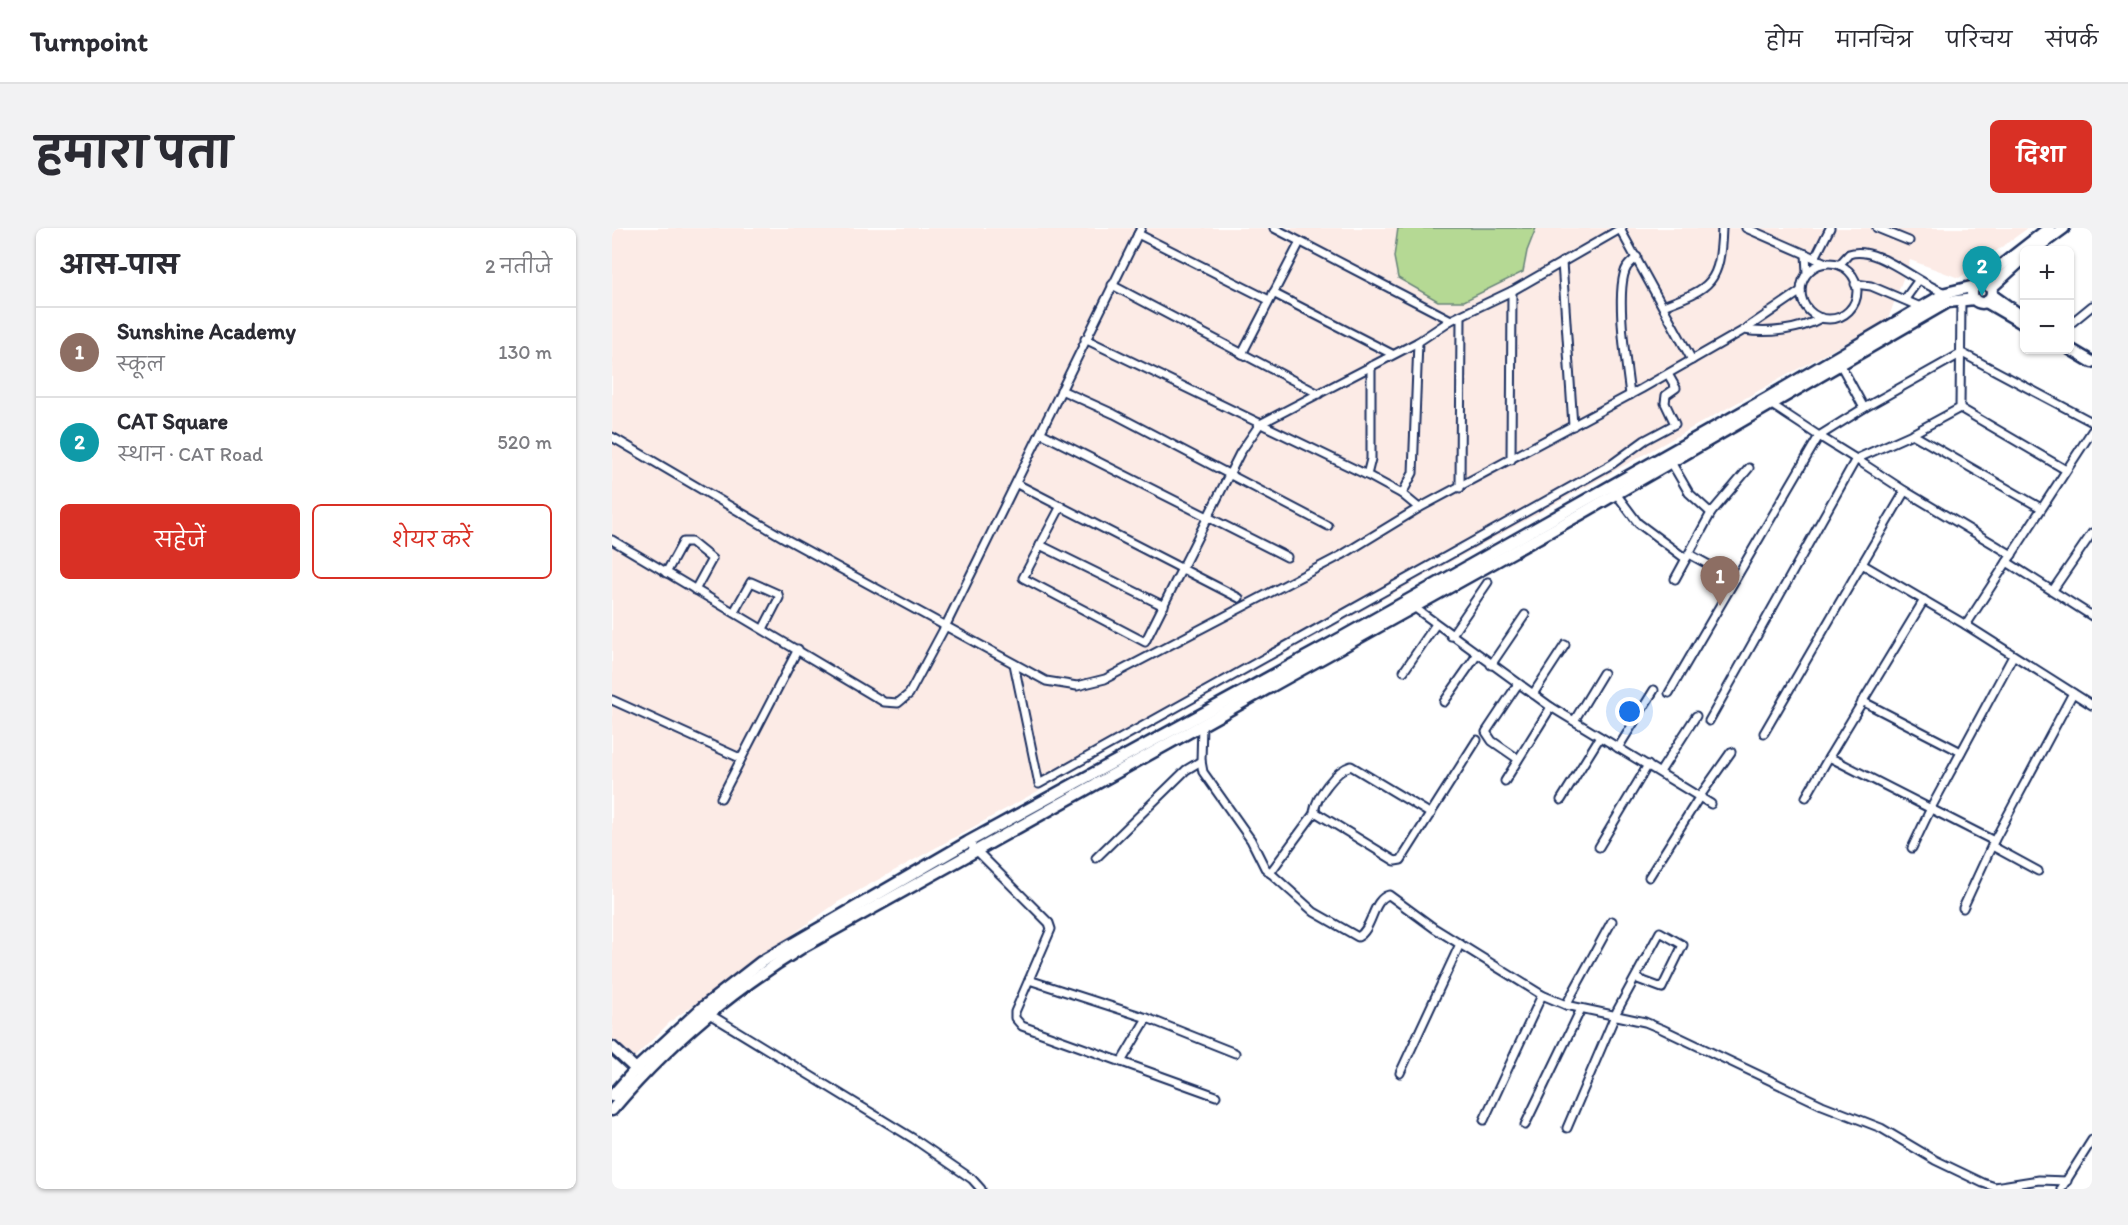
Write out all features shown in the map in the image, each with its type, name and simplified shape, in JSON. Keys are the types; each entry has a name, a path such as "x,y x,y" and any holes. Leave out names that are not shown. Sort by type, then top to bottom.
{"street":[{"path":"1274,228 1451,320"},
{"path":"1663,306 1706,288 1715,272 1722,228"},
{"path":"1744,330 1756,332 1808,325 1821,318 1838,318 1851,308 1857,292 1852,276 1839,266 1827,264 1746,228"},
{"path":"1815,258 1830,228"},
{"path":"1877,228 1909,241"},
{"path":"2031,246 2049,228"},
{"path":"2039,246 2064,228"},
{"path":"1061,506 1023,578 1145,642 1249,436 1260,424 1418,342 1451,320 1512,291 1621,229 1692,360"},
{"path":"612,541 798,649 884,702 898,703 909,694 946,625 1140,231 1271,297 1392,354"},
{"path":"1242,354 1300,242"},
{"path":"1839,266 1849,254 1866,253 1946,293 1985,291 2020,314"},
{"path":"612,437 786,539 1014,664 1046,681 1077,686 1105,679 1342,555 1419,508 1630,395 1744,330 1800,291 1807,273 1806,254"},
{"path":"1630,395 1623,340 1623,278 1627,267 1637,257"},
{"path":"1924,311 1948,302 1974,298 1979,302 1985,291 2020,257"},
{"path":"1563,262 1573,426"},
{"path":"1807,273 1815,267 1827,264"},
{"path":"1905,299 1918,281"},
{"path":"1856,284 1871,286 1905,299 1924,311"},
{"path":"1112,285 1319,394"},
{"path":"1511,460 1512,291"},
{"path":"1800,291 1806,308 1821,318"},
{"path":"1985,291 2020,320"},
{"path":"612,1096 705,1011 765,970 972,845 1614,490 1924,311 1946,293"},
{"path":"1960,408 1961,300"},
{"path":"2074,321 2092,306"},
{"path":"1460,488 1461,316"},
{"path":"1085,339 1367,475 1402,494 1419,508"},
{"path":"1402,494 1413,473 1418,342"},
{"path":"2074,345 2092,356"},
{"path":"2074,351 2092,362"},
{"path":"1669,693 1819,436 1962,353"},
{"path":"1962,353 2092,422"},
{"path":"1614,490 1671,462 1772,405 1838,361"},
{"path":"1838,361 1864,408"},
{"path":"1367,475 1372,447 1371,366"},
{"path":"1014,664 1039,784 1602,470 1645,440 1675,424 1665,403 1666,395 1676,387 1668,374"},
{"path":"1061,390 1230,474 1328,526"},
{"path":"1772,405 2009,559 2092,616"},
{"path":"1709,721 1856,459 1912,434 1960,408"},
{"path":"1960,408 2066,470"},
{"path":"1966,625 2092,431"},
{"path":"1041,433 1287,557"},
{"path":"1912,434 2041,508"},
{"path":"1671,462 1689,493 1711,513"},
{"path":"1675,579 1711,513 1749,468"},
{"path":"1017,484 1239,598"},
{"path":"1614,490 1638,523 1687,557 1735,579"},
{"path":"1764,733 1905,491"},
{"path":"2053,590 2092,533"},
{"path":"666,573 683,542 691,542 712,559 695,590"},
{"path":"1040,545 1164,606"},
{"path":"1862,564 1966,625 2092,705"},
{"path":"734,612 751,582 778,594 779,598 763,629"},
{"path":"1451,636 1488,582"},
{"path":"1806,797 1924,600"},
{"path":"1411,604 1451,636 1551,707 1712,804"},
{"path":"1491,665 1525,615"},
{"path":"1404,671 1436,624"},
{"path":"1533,694 1565,645"},
{"path":"721,798 798,649"},
{"path":"1444,702 1477,655"},
{"path":"1912,848 1931,808 2013,656"},
{"path":"1574,721 1603,673"},
{"path":"1518,684 1486,732 1488,738 1518,759"},
{"path":"1617,748 1654,690"},
{"path":"1963,908 1993,844 2073,693"},
{"path":"612,700 740,758"},
{"path":"1863,701 1961,752"},
{"path":"1505,781 1551,707"},
{"path":"1660,772 1696,716"},
{"path":"1200,720 1203,772 1251,840 1270,873 1314,912 1358,937 1364,933 1383,897 1389,895 1460,944 1542,995 1566,1005 1662,1029 1822,1105 1881,1128 1935,1160 1983,1183 1995,1186 2038,1180 2067,1181"},
{"path":"1561,800 1600,737"},
{"path":"1314,812 1395,861 1401,860 1477,740"},
{"path":"1649,877 1731,752"},
{"path":"1829,757 1931,808 2038,871"},
{"path":"1096,858 1186,770 1201,761"},
{"path":"1599,847 1648,765"},
{"path":"1270,873 1314,812 1315,805 1327,787 1345,767 1351,766 1431,814"},
{"path":"972,845 1049,923 1051,929 1015,1011 1015,1018 1022,1026 1216,1096"},
{"path":"1566,1005 1612,921"},
{"path":"1567,1128 1615,1017 1635,978 1660,932 1681,941 1683,945 1662,988 1635,978"},
{"path":"1400,1073 1460,944"},
{"path":"1029,980 1147,1018 1235,1053"},
{"path":"1484,1119 1542,995"},
{"path":"1525,1125 1581,1009"},
{"path":"705,1011 914,1139 972,1179 981,1189"},
{"path":"1121,1062 1147,1018"},
{"path":"612,1047 639,1072"},
{"path":"612,1110 639,1072"},
{"path":"2061,1189 2092,1140"}],"shaded area":[{"path":"612,228 2028,228 1959,278 1910,260 1888,319 838,902 671,1021 632,1060 612,1041"}],"green space":[{"path":"1398,228 1536,228 1527,251 1523,272 1464,301 1438,301 1398,278 1394,257"}],"place":[{"name":"CAT Square","path":"1982,296"},
{"name":"Sunshine Academy","path":"1720,606"}]}
